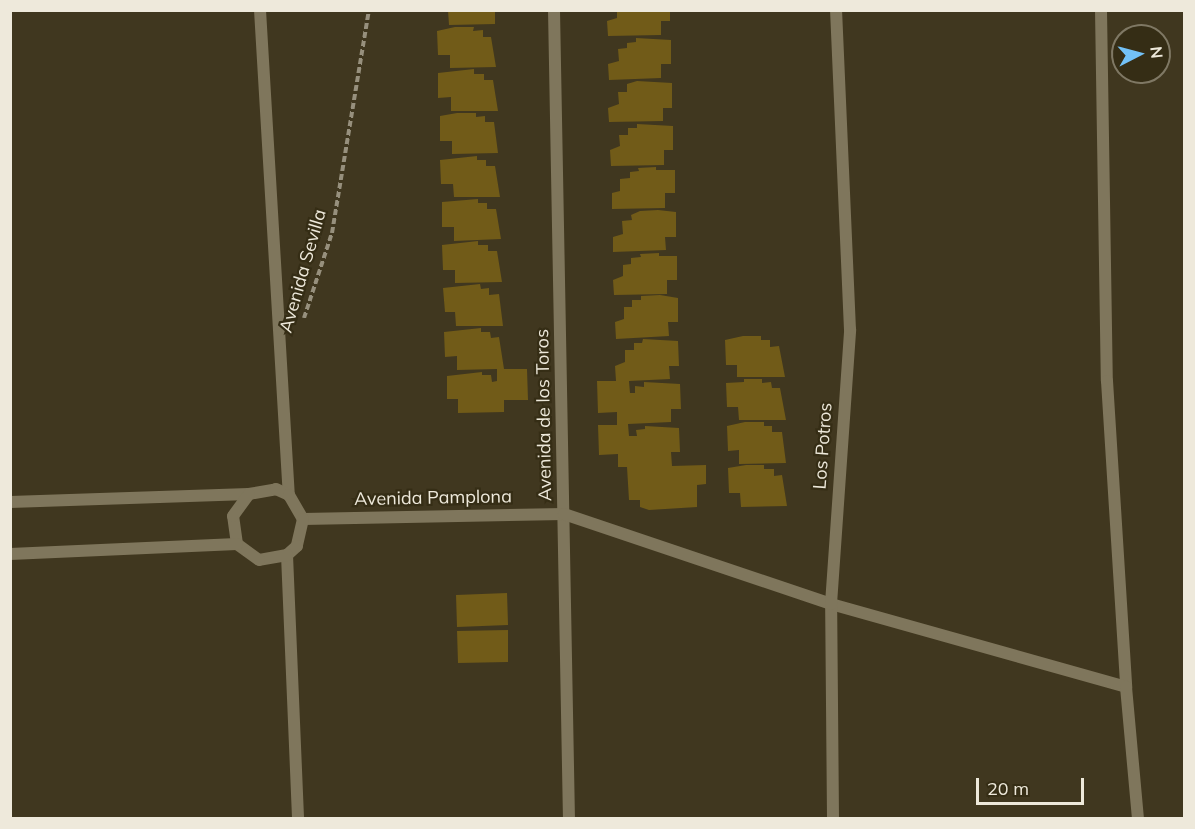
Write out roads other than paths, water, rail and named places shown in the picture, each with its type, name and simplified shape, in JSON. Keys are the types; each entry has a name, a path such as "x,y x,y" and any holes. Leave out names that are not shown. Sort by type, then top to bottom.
{"street":[{"path":"260,10 289,495 303,519 303,533 287,555 298,819"},
{"name":"Avenida de los Toros","path":"554,10 569,819"},
{"name":"Los Potros","path":"833,819 831,604 850,330 836,10"},
{"path":"1101,10 1107,381 1126,687 1138,819"},
{"path":"10,501 249,494 262,489 289,495"},
{"path":"237,544 233,516 249,494"},
{"path":"564,514 831,604 1126,687"},
{"name":"Avenida Pamplona","path":"303,519 564,514"},
{"path":"10,554 237,544 260,560 287,555"}]}
